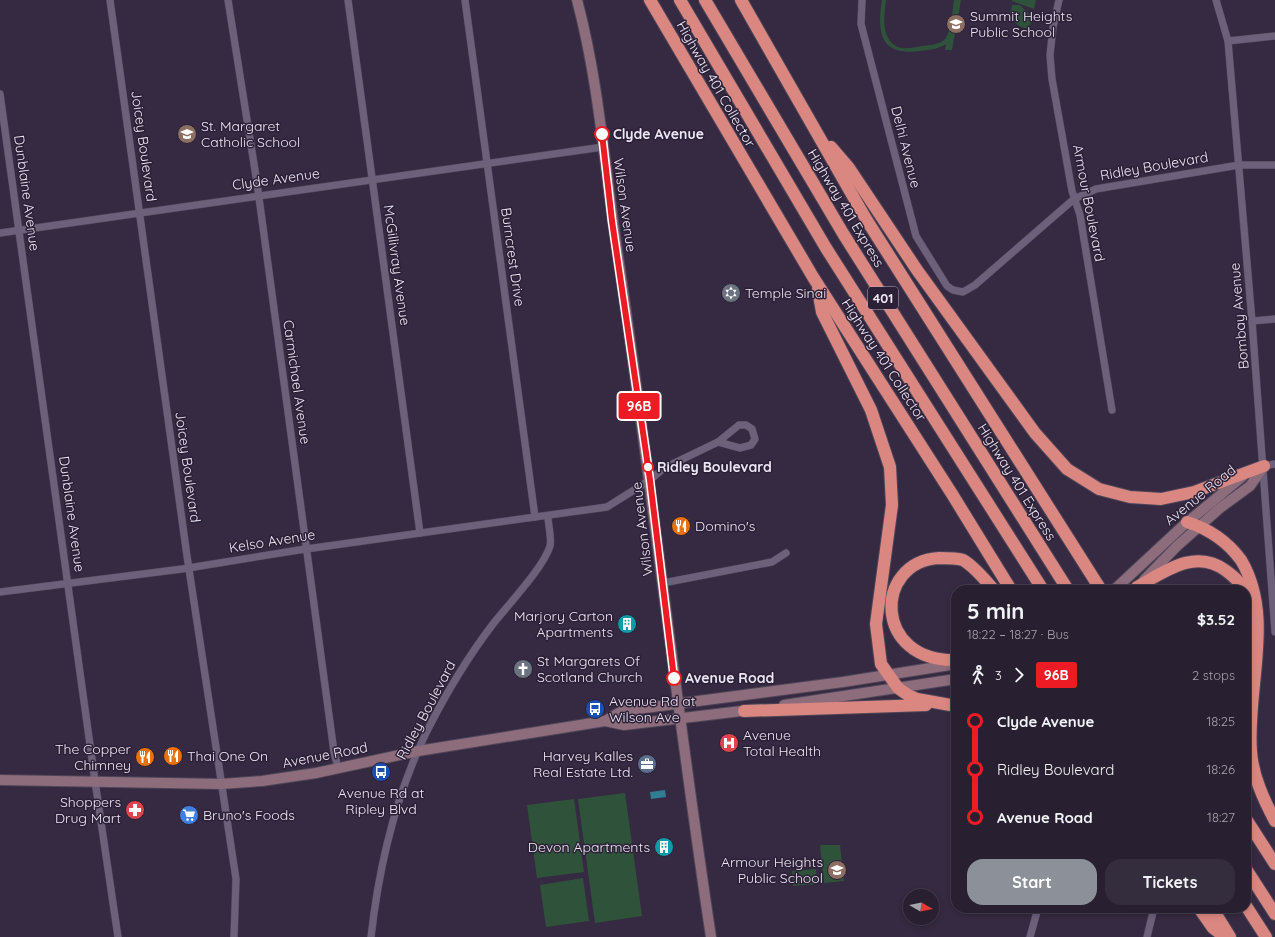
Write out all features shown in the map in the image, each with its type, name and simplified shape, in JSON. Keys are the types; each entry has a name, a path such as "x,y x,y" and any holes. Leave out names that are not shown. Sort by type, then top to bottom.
{"highway":[{"name":"Highway 401 Collector","path":"650,0 817,283 952,494 1008,585"},
{"name":"401","path":"680,0 826,248 1041,585"},
{"name":"Highway 401 Express","path":"705,0 866,272 1065,585"},
{"name":"401","path":"741,0 866,219 1097,585"},
{"path":"812,125 849,168 917,270 1035,433 1067,469 1099,490 1130,497 1161,499 1194,492 1269,465"},
{"path":"817,283 822,312 871,410 890,467 892,505 876,624 881,664 886,674 898,688 917,699 951,706"},
{"path":"1187,522 1201,526 1219,537 1234,550 1249,571 1260,600 1262,628 1253,702 1251,754 1261,793 1275,821"},
{"path":"951,660 922,655 906,645 897,632 891,615 892,599 899,581 914,564 942,558 962,560 981,575 990,585"},
{"path":"1143,585 1181,563 1201,560 1217,564 1228,571 1233,575 1240,585"},
{"path":"744,711 951,706"},
{"path":"1251,826 1275,864"},
{"path":"1251,877 1275,914"},
{"path":"1202,913 1213,928 1225,937"},
{"path":"1215,913 1230,937"},
{"path":"1251,913 1266,937"}],"main road":[{"name":"Wilson Avenue","path":"577,0 585,30 594,76 650,480 680,718 711,937"},
{"name":"Avenue Road","path":"1119,585 1187,522 1240,478 1269,465"},
{"name":"Avenue Road","path":"1140,585 1178,546 1220,508 1250,486 1269,465"},
{"name":"Avenue Road","path":"605,721 622,711 843,682 951,665"},
{"name":"Avenue Road","path":"0,780 221,784 262,781 338,768 418,751 605,721 624,725 744,711 951,680"}],"street":[{"name":"Joicey Boulevard","path":"110,0 189,568 236,886 234,937"},
{"name":"Carmichael Avenue","path":"228,0 258,195 334,752 338,768"},
{"name":"McGillivray Avenue","path":"348,0 420,533"},
{"name":"Burncrest Drive","path":"464,0 535,517"},
{"name":"Delhi Avenue","path":"862,0 861,24 916,236 947,286 953,290"},
{"name":"Armour Boulevard","path":"1060,0 1053,27 1050,55 1052,79 1074,199 1080,215 1112,410"},
{"name":"Bombay Avenue","path":"1216,0 1228,41 1252,321 1269,465 1275,632"},
{"path":"1228,41 1275,36"},
{"name":"Dunblaine Avenue","path":"0,94 118,937"},
{"name":"Clyde Avenue","path":"0,233 603,147"},
{"name":"Ridley Boulevard","path":"953,290 963,292 975,285 1074,199 1096,189 1239,165 1275,165"},
{"path":"1252,321 1275,319"},
{"path":"548,516 607,507 650,480 664,468 718,442 739,425 746,425 754,433 754,442 744,448 718,442"},
{"name":"Ridley Boulevard","path":"371,937 374,906 386,849 409,770 440,706 460,671 492,626 541,563 550,545 548,516"},
{"name":"Kelso Avenue","path":"0,592 189,568 307,549 548,516"},
{"path":"663,583 772,562 786,553"},
{"path":"1030,937 1037,913"},
{"path":"1147,937 1153,913"}],"green space":[{"path":"882,0 886,0 884,21 886,34 894,45 901,48 906,48 934,44 945,39 950,26 954,0 961,0 952,50 945,50 946,44 930,50 906,52 896,50 889,46 884,40 881,32 880,23"},
{"path":"1012,0 1036,0 1034,9"},
{"path":"1012,5 1020,5 1029,14 1031,22 1028,28 1021,27 1015,22 1010,13"},
{"path":"625,793 642,916 595,923 578,799"},
{"path":"574,799 584,872 537,878 527,805"},
{"path":"820,845 840,845 844,881 824,883"},
{"path":"816,869 817,884 793,886 792,871"},
{"path":"583,878 589,921 546,927 540,885"}],"water":[{"path":"665,790 666,797 651,799 650,792"}],"bus line":[{"name":"96B","path":"602,134 612,221 650,480 674,678"}],"place":[{"name":"Summit Heights Public School","path":"956,24"},
{"name":"St. Margaret Catholic School","path":"187,134"},
{"name":"Clyde Avenue","path":"602,134"},
{"name":"Temple Sinai","path":"731,293"},
{"name":"Ridley Boulevard","path":"648,467"},
{"name":"Domino's","path":"681,526"},
{"name":"Marjory Carton Apartments","path":"627,624"},
{"name":"St Margarets Of Scotland Church","path":"523,669"},
{"name":"Avenue Road","path":"674,678"},
{"name":"Avenue Rd at Wilson Ave","path":"595,709"},
{"name":"Avenue Total Health","path":"729,743"},
{"name":"Thai One On","path":"173,756"},
{"name":"The Copper Chimney","path":"145,757"},
{"name":"Harvey Kalles Real Estate Ltd.","path":"647,764"},
{"name":"Avenue Rd at Ripley Blvd","path":"381,772"},
{"name":"Shoppers Drug Mart","path":"135,810"},
{"name":"Bruno's Foods","path":"189,815"},
{"name":"Devon Apartments","path":"664,847"},
{"name":"Armour Heights Public School","path":"837,870"}]}
